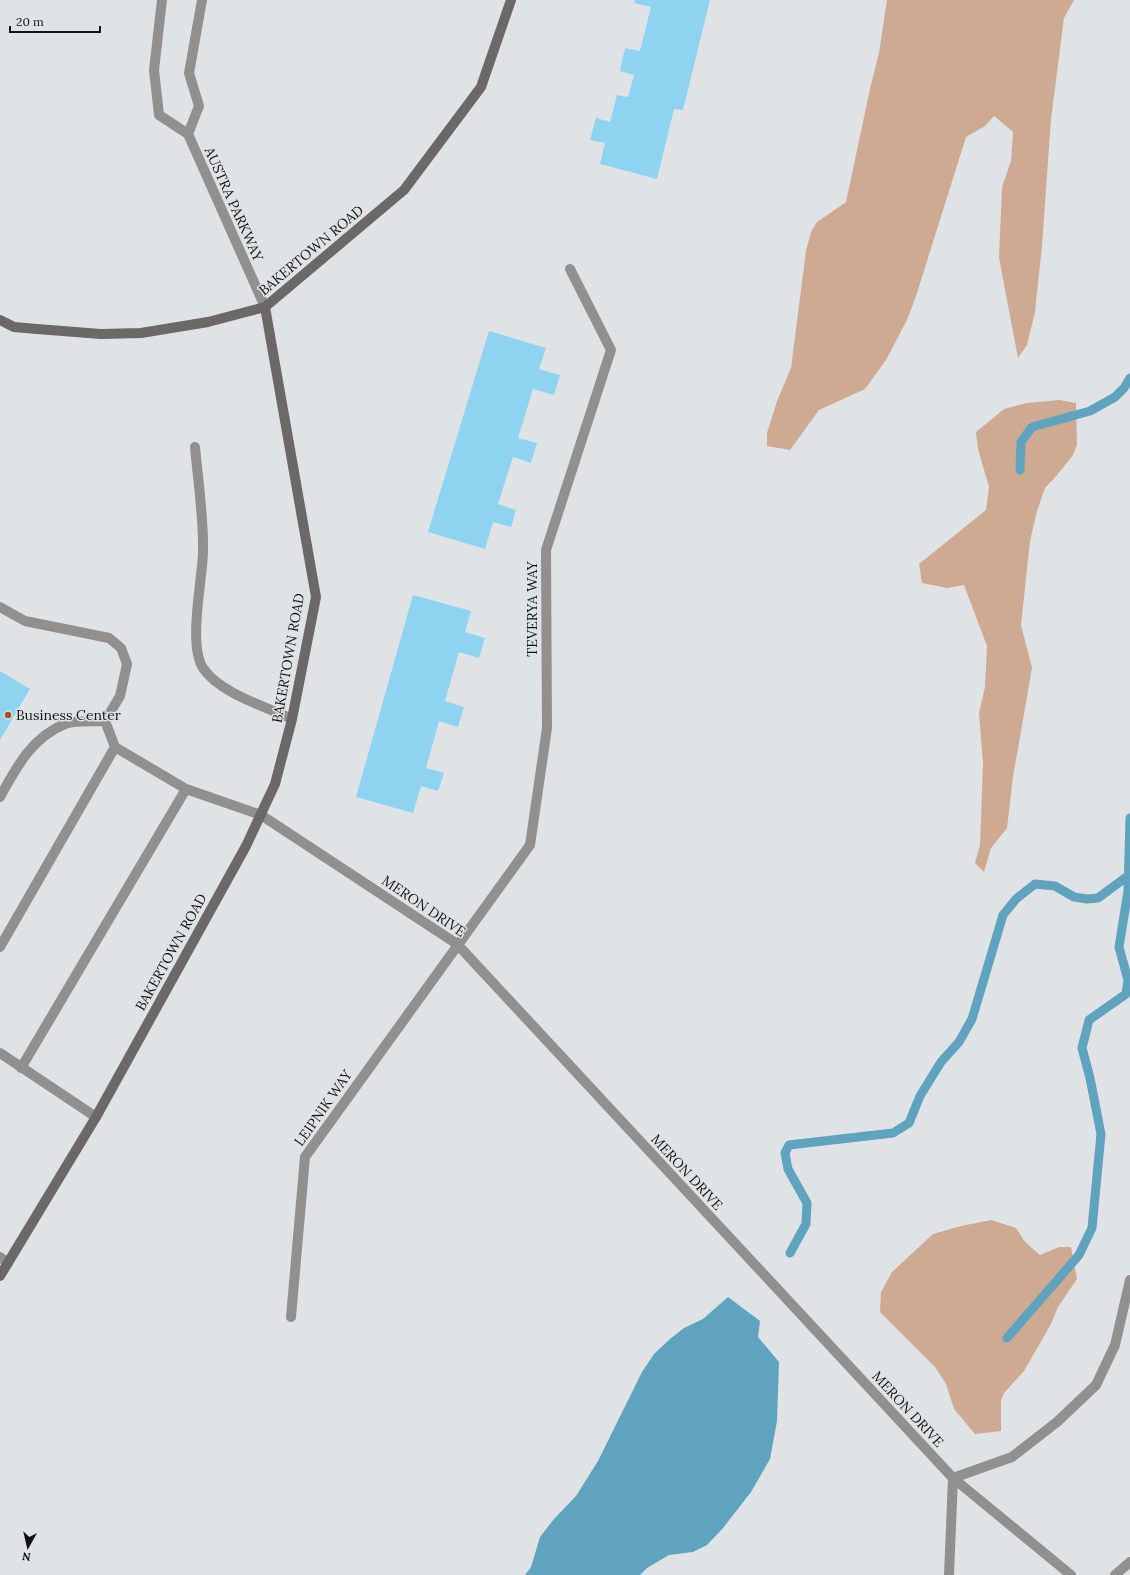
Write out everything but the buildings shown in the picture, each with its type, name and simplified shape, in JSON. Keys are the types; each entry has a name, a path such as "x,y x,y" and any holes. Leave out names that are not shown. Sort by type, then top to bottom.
{"street":[{"path":"162,0 154,70 159,115 188,134 199,106 189,73 202,0"},
{"name":"BAKERTOWN ROAD","path":"0,1276 4,1260 96,1117 246,846 275,784 292,719 316,597 265,307 404,190 481,88 511,0"},
{"name":"AUSTRA PARKWAY","path":"188,134 265,307"},
{"name":"TEVERYA WAY","path":"457,944 530,845 547,728 546,550 611,350 570,269"},
{"path":"0,320 14,326 37,329 101,334 141,333 208,322 265,307"},
{"path":"195,447 203,553 195,645 202,668 214,680 228,689 292,719"},
{"path":"0,607 25,620 109,638 121,648 127,664 120,696 105,721"},
{"path":"0,947 115,747 105,721"},
{"path":"0,797 18,764 37,741 66,724 105,721"},
{"name":"MERON DRIVE","path":"115,747 186,789 261,815 457,944 953,1478 1071,1575"},
{"path":"21,1068 186,789"},
{"name":"LEIPNIK WAY","path":"291,1317 305,1157 457,944"},
{"path":"0,1053 96,1117"},
{"path":"949,1575 953,1478 1012,1457 1058,1422 1096,1385 1115,1345 1130,1280"},
{"path":"1115,1575 1130,1562"}],"shaded area":[{"path":"887,0 1074,0 1064,18 1051,119 1042,246 1035,312 1027,345 1018,358 999,258 1002,187 1011,161 1013,132 994,116 985,126 966,137 916,296 907,320 886,360 865,389 819,410 790,450 767,446 767,433 777,401 791,368 806,251 811,232 817,222 846,202 879,53"},
{"path":"1059,400 1076,403 1077,445 1073,455 1045,488 1037,511 1030,541 1021,625 1032,668 1013,777 1007,828 991,848 984,872 975,863 980,845 983,764 979,713 985,687 987,646 964,585 947,588 922,583 919,564 986,510 989,487 978,449 976,432 1004,409 1027,403"},
{"path":"991,1220 1016,1228 1025,1242 1040,1255 1059,1247 1071,1247 1077,1279 1058,1307 1051,1324 1024,1371 1004,1393 1001,1400 1001,1431 975,1434 954,1409 946,1384 935,1367 880,1312 881,1292 892,1272 933,1234 961,1226"}],"water":[{"path":"728,1297 760,1321 758,1337 779,1362 777,1421 770,1459 751,1492 723,1528 707,1545 693,1552 669,1555 647,1568 640,1575 525,1575 531,1567 540,1537 554,1519 576,1496 598,1461 642,1372 654,1354 684,1328 703,1319"}],"waterway":[{"path":"1020,470 1021,442 1032,427 1090,411 1115,397 1124,388 1130,378"},
{"path":"1007,1338 1079,1255 1092,1228 1101,1134 1090,1078 1082,1048 1089,1020 1126,994 1128,980 1119,947 1128,891 1130,818"},
{"path":"790,1253 806,1224 807,1203 788,1169 785,1153 789,1145 893,1133 909,1123 920,1096 941,1062 959,1042 972,1019 1003,915 1016,899 1035,884 1055,886 1074,897 1087,899 1098,898 1128,876"}],"place":[{"name":"Business Center","path":"8,715"}]}
